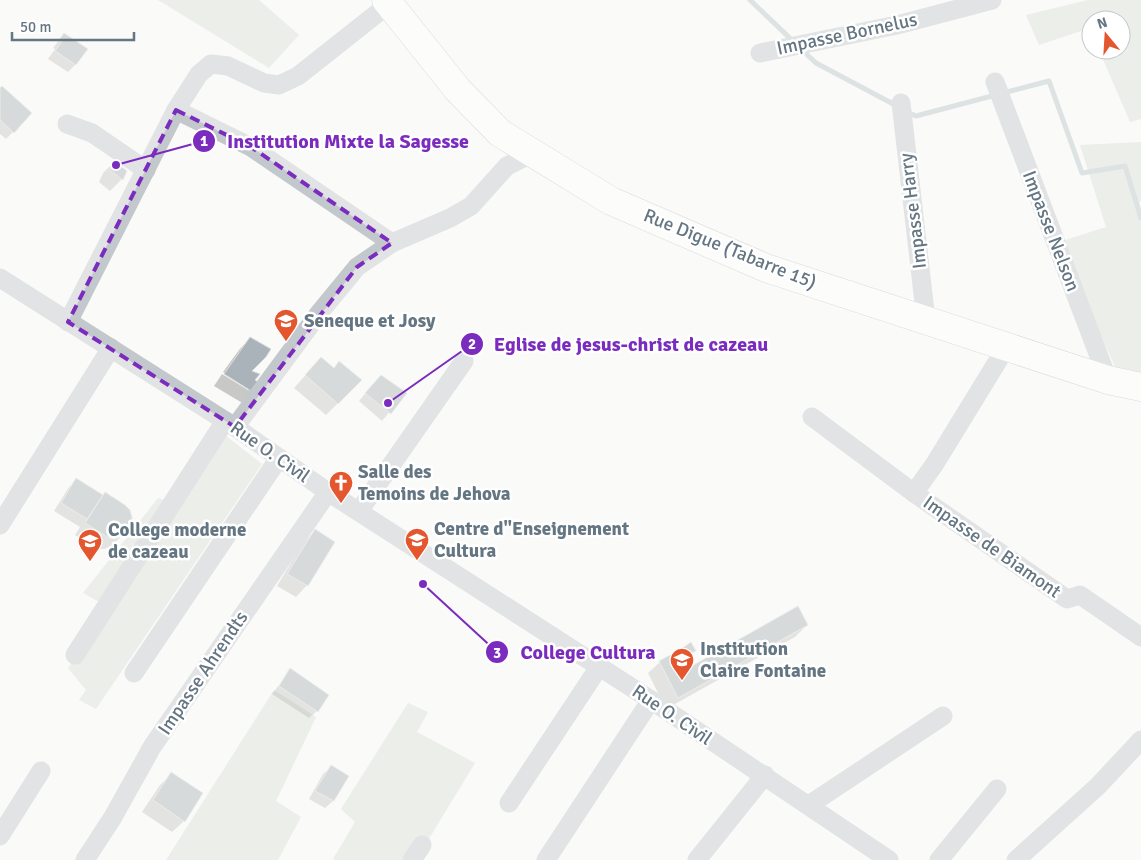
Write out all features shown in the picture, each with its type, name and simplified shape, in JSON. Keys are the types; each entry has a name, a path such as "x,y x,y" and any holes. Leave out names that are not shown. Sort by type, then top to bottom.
{"street":[{"name":"Impasse Bornelus","path":"760,53 896,25 992,0"},
{"path":"68,322 176,110 199,74 211,64 228,66 264,83 279,85 298,76 389,1"},
{"name":"Rue Digue (Tabarre 15)","path":"389,1 458,90 500,132 611,201 766,268 1108,380 1141,387"},
{"name":"Impasse Nelson","path":"995,82 1108,380"},
{"name":"Impasse Harry","path":"901,102 926,320"},
{"path":"176,110 251,147 392,243"},
{"path":"66,124 92,133 146,170"},
{"path":"75,654 230,424 357,267 392,243 450,218 471,206 507,166 533,153"},
{"name":"Rue O. Civil","path":"0,278 230,424 328,492 651,700 889,860"},
{"name":"Impasse de Biamont","path":"1007,346 934,465 914,493 1067,599 1080,595 1141,637"},
{"path":"0,525 111,348"},
{"path":"359,511 464,361"},
{"path":"812,417 914,493"},
{"path":"134,673 279,458"},
{"name":"Impasse Ahrendts","path":"85,860 113,817 152,747 328,492"},
{"path":"509,803 599,667"},
{"path":"546,860 651,700"},
{"path":"809,805 943,716"},
{"path":"1016,860 1098,786 1141,740"},
{"path":"0,836 42,771"},
{"path":"697,860 765,776"},
{"path":"939,860 997,789"}],"highlighted area":[{"path":"176,110 251,147 392,243 357,267 235,427 68,322"}],"shaded area":[{"path":"158,0 259,0 299,35 269,68"},
{"path":"1088,0 1141,0 1141,119 1130,122 1103,60 1131,60 1131,10 1081,10 1081,31 1039,45 1026,15"},
{"path":"1141,142 1141,201 1139,202 1141,209 1141,374 1117,371 1059,242 1106,227 1080,145"},
{"path":"221,432 262,464 96,709 79,700 86,690 68,668 110,608 83,593 158,498 169,502"},
{"path":"274,690 316,717 276,801 301,817 278,860 166,860"},
{"path":"408,703 428,712 417,732 475,763 416,860 335,860 333,859 355,822 341,809"}],"building":[{"path":"64,33 88,49 76,65 55,51 62,41 59,40"},
{"path":"2,86 32,113 14,133 0,120 0,88"},
{"path":"114,160 127,171 123,180 110,170"},
{"path":"250,337 271,349 252,371 260,374 255,380 261,384 256,394 224,374"},
{"path":"321,357 334,368 339,361 362,380 338,404 305,375"},
{"path":"381,375 407,393 391,414 365,393"},
{"path":"76,478 103,495 87,519 61,503"},
{"path":"105,492 130,510 132,524 129,531 123,536 109,538 85,523"},
{"path":"315,529 335,542 308,586 287,574"},
{"name":"Institution Claire Fontaine","path":"798,606 808,625 678,698 659,661 691,642 696,651 684,656 690,667"},
{"path":"290,668 329,695 318,712 279,686"},
{"path":"331,765 349,776 334,801 315,791"},
{"path":"171,772 203,793 185,822 153,800"}],"waterway":[{"path":"750,0 794,42"},
{"path":"802,50 816,63 897,106"},
{"path":"907,112 916,116 1049,81 1082,173 1125,166 1141,218"}],"place":[{"name":"Institution Mixte la Sagesse","path":"116,165"},
{"name":"Seneque et Josy","path":"286,342"},
{"name":"Eglise de jesus-christ de cazeau","path":"388,403"},
{"name":"Salle des Temoins de Jehova","path":"341,504"},
{"name":"Centre d\"Enseignement Cultura","path":"417,561"},
{"name":"College moderne de cazeau","path":"90,562"},
{"name":"College Cultura","path":"423,584"},
{"name":"Institution Claire Fontaine","path":"682,681"}]}
